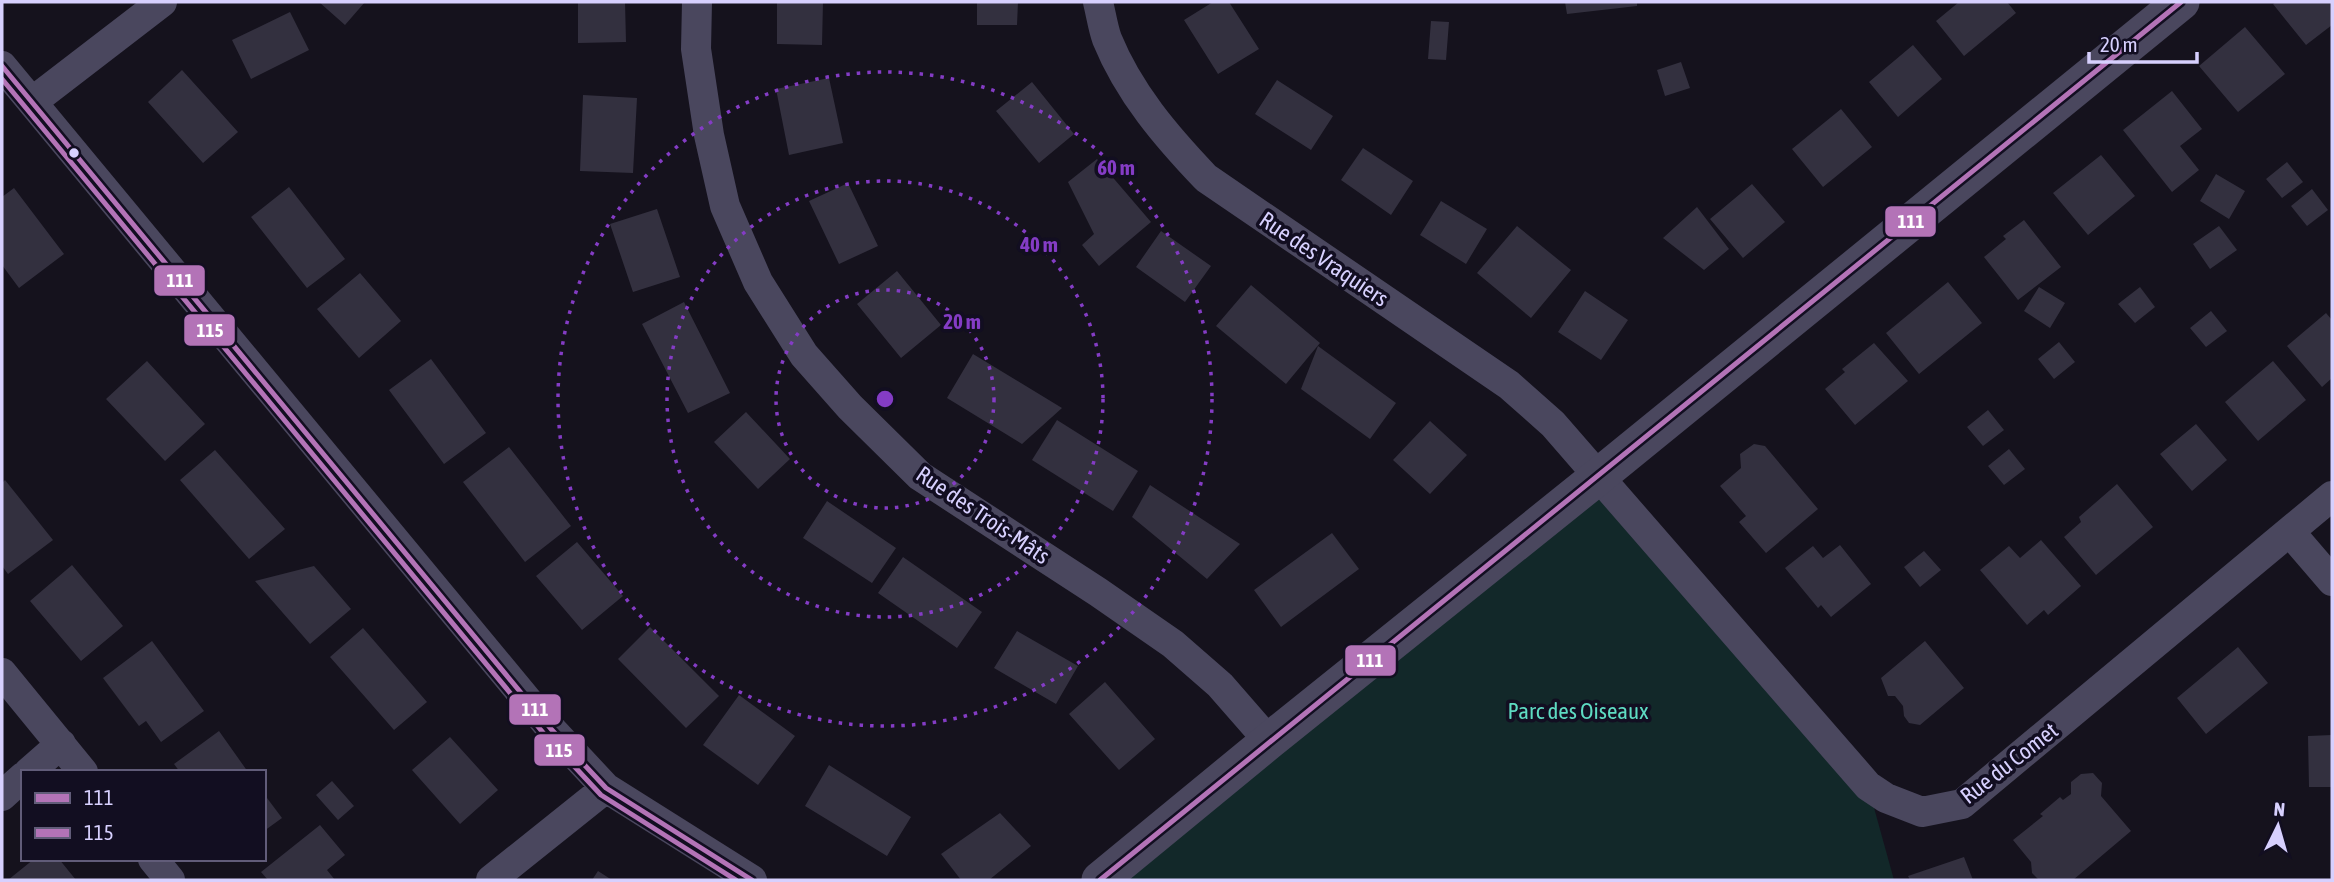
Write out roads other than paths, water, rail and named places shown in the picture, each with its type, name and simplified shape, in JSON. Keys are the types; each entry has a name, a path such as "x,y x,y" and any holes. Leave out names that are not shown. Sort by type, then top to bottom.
{"street":[{"path":"32,102 162,2"},
{"name":"Rue des Trois-Mâts","path":"698,2 696,49 709,135 725,206 758,282 804,355 850,407 920,475 1173,644 1220,685 1269,741"},
{"name":"Rue des Vraquiers","path":"1098,2 1107,38 1137,96 1166,136 1206,178 1509,385 1553,424 1599,476"},
{"path":"1100,880 2181,2"},
{"path":"2,66 551,729 606,788 752,880"},
{"name":"Rue du Comet","path":"1599,476 1868,786 1886,798 1923,812 1962,804 2332,496"},
{"path":"2290,531 2332,581"},
{"path":"2,673 80,770"},
{"path":"31,770 61,744"},
{"path":"2,796 21,779"},
{"path":"491,880 606,788"},
{"path":"155,861 170,880"}],"park label":[{"name":"Parc des Oiseaux","path":"1578,711"}]}
